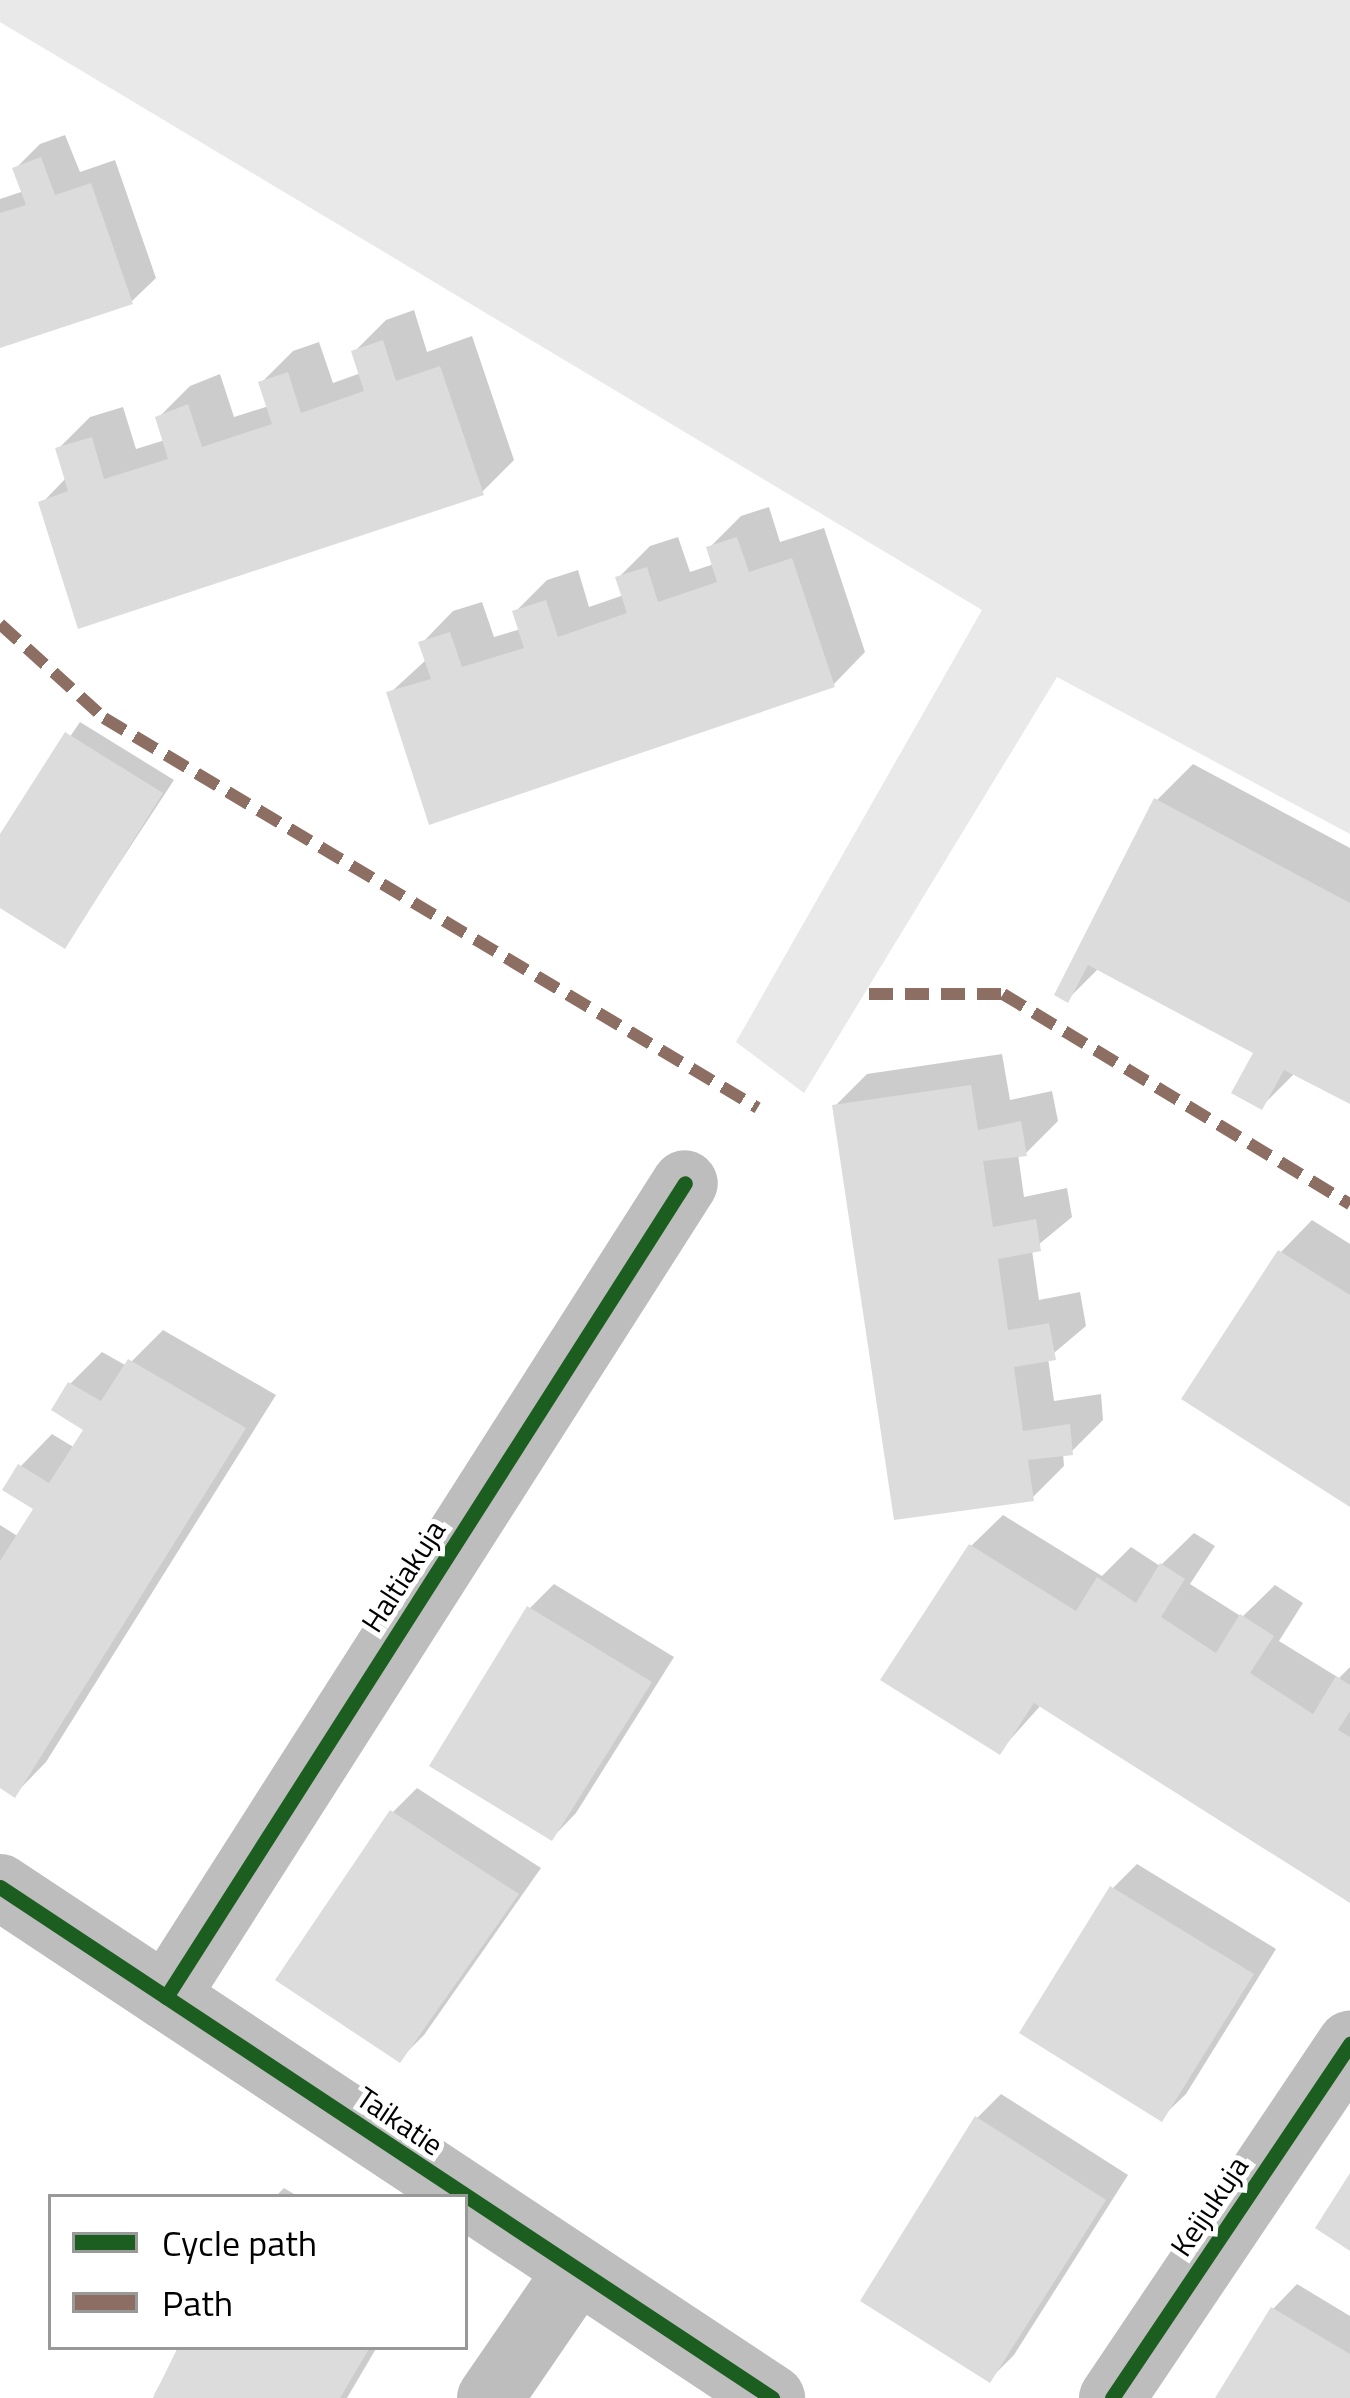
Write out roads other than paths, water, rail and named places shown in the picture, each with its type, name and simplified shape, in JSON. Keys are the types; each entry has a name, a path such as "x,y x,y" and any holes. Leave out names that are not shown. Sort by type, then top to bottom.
{"street":[{"name":"Haltiakuja","path":"166,1997 685,1183"},
{"name":"Taikatie","path":"0,1887 462,2194"},
{"name":"Keijukuja","path":"1112,2398 1350,2044"},
{"name":"Taikatie","path":"468,2198 772,2398"},
{"path":"490,2398 577,2271"}]}
